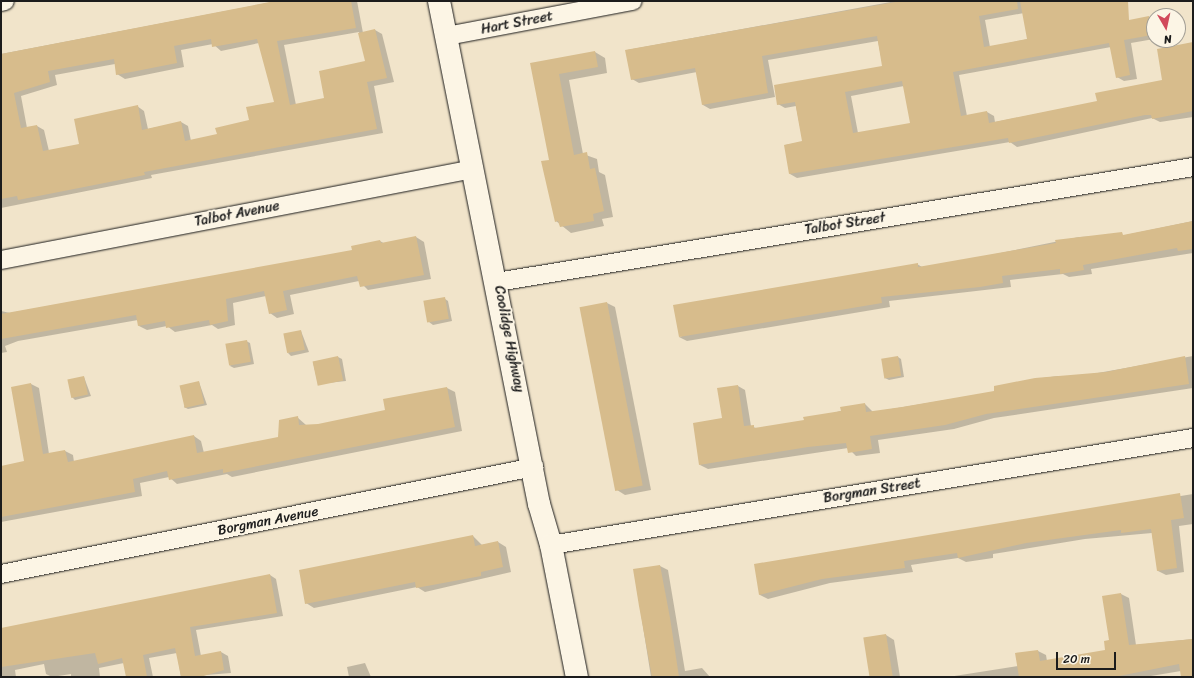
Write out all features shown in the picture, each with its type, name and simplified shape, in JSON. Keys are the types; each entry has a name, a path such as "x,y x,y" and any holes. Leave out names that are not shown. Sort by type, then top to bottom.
{"main road":[{"name":"Coolidge Highway","path":"439,1 448,36 472,169 497,282 534,467 539,504 551,544 577,677"}],"street":[{"path":"1,2 5,1"},
{"name":"Hart Street","path":"448,36 633,1"},
{"name":"Talbot Street","path":"497,282 1193,167"},
{"name":"Talbot Avenue","path":"1,260 472,169"},
{"name":"Borgman Street","path":"551,544 1193,438"},
{"name":"Borgman Avenue","path":"1,574 534,467"}],"building":[{"path":"275,1 351,1 356,28 277,41 290,105 324,98 319,71 365,61 358,33 375,29 387,78 367,82 377,129 144,172 145,175 18,200 17,196 1,199 1,54","holes":["211,39 212,47 257,39 274,102 246,107 249,120 215,128 217,134 185,141 181,121 142,130 138,105 74,119 79,144 43,151 37,125 21,128 14,93 50,82 48,71 114,59 116,75 177,63 174,46"]},
{"path":"901,1 1017,1 1018,9 979,16 984,47 1027,39 1020,1 1128,1 1129,20 1146,17 1146,36 1124,40 1130,75 1116,78 1109,43 953,72 961,116 987,111 989,123 1097,101 1095,93 1162,80 1157,49 1186,48 1186,43 1193,42 1193,111 1152,119 1151,115 1145,115 1009,143 1008,138 789,174 784,145 802,141 795,102 777,105 774,85 882,66 877,36 762,56 768,93 702,105 695,68 631,80 625,50","holes":["902,81 910,123 853,133 845,92"]},
{"path":"595,51 598,67 559,74 574,155 587,152 590,169 595,168 604,211 593,214 594,221 560,227 558,221 555,222 541,161 549,160 530,63"},
{"path":"1193,221 1193,249 1178,251 1177,248 1083,265 1084,270 1060,274 1060,269 1002,276 1003,283 980,287 881,297 882,303 679,337 673,305 918,263 918,267 1056,243 1055,240 1122,232 1123,235"},
{"path":"416,236 424,275 360,287 357,276 283,291 287,310 269,314 264,291 226,299 228,321 210,325 209,320 166,328 165,321 138,326 136,315 1,339 1,314 352,250 351,246 380,240 381,243"},
{"path":"445,297 449,319 427,322 423,301"},
{"path":"607,302 643,486 615,491 580,307"},
{"path":"301,330 305,350 287,353 283,333"},
{"path":"247,340 251,362 229,365 225,344"},
{"path":"338,356 343,380 318,386 313,361"},
{"path":"898,356 901,376 884,378 881,359"},
{"path":"1185,356 1189,384 986,414 945,425 870,436 872,449 848,453 846,443 808,447 699,465 693,423 722,418 717,388 738,385 744,426 754,425 754,428 804,420 803,417 841,411 840,407 865,403 866,412 902,407 994,391 994,386 1035,378 1106,372"},
{"path":"84,376 88,395 71,398 67,380"},
{"path":"199,381 204,403 185,408 180,385"},
{"path":"31,383 43,454 65,450 68,462 194,435 197,453 278,437 279,420 298,416 299,425 318,424 385,410 383,399 447,387 455,427 223,473 223,469 169,480 167,471 133,479 135,492 1,517 1,466 24,461 11,387"},
{"path":"1180,493 1184,518 1171,520 1177,568 1157,571 1151,529 1121,533 1121,530 1026,543 958,558 957,553 904,561 905,568 822,579 759,595 754,564"},
{"path":"473,535 475,546 498,541 503,567 481,572 481,576 416,588 415,582 305,604 299,570"},
{"path":"660,565 679,677 652,677 639,606 633,569"},
{"path":"270,574 277,613 190,627 195,656 221,651 224,670 200,677 181,677 175,648 143,655 147,677 126,677 122,658 98,664 95,653 1,667 1,628"},
{"path":"1121,593 1129,645 1193,639 1193,677 1181,677 1179,664 1114,677 1019,677 1015,653 1038,650 1040,661 1105,650 1104,641 1109,640 1102,596"},
{"path":"886,634 893,677 870,677 863,638"}]}
